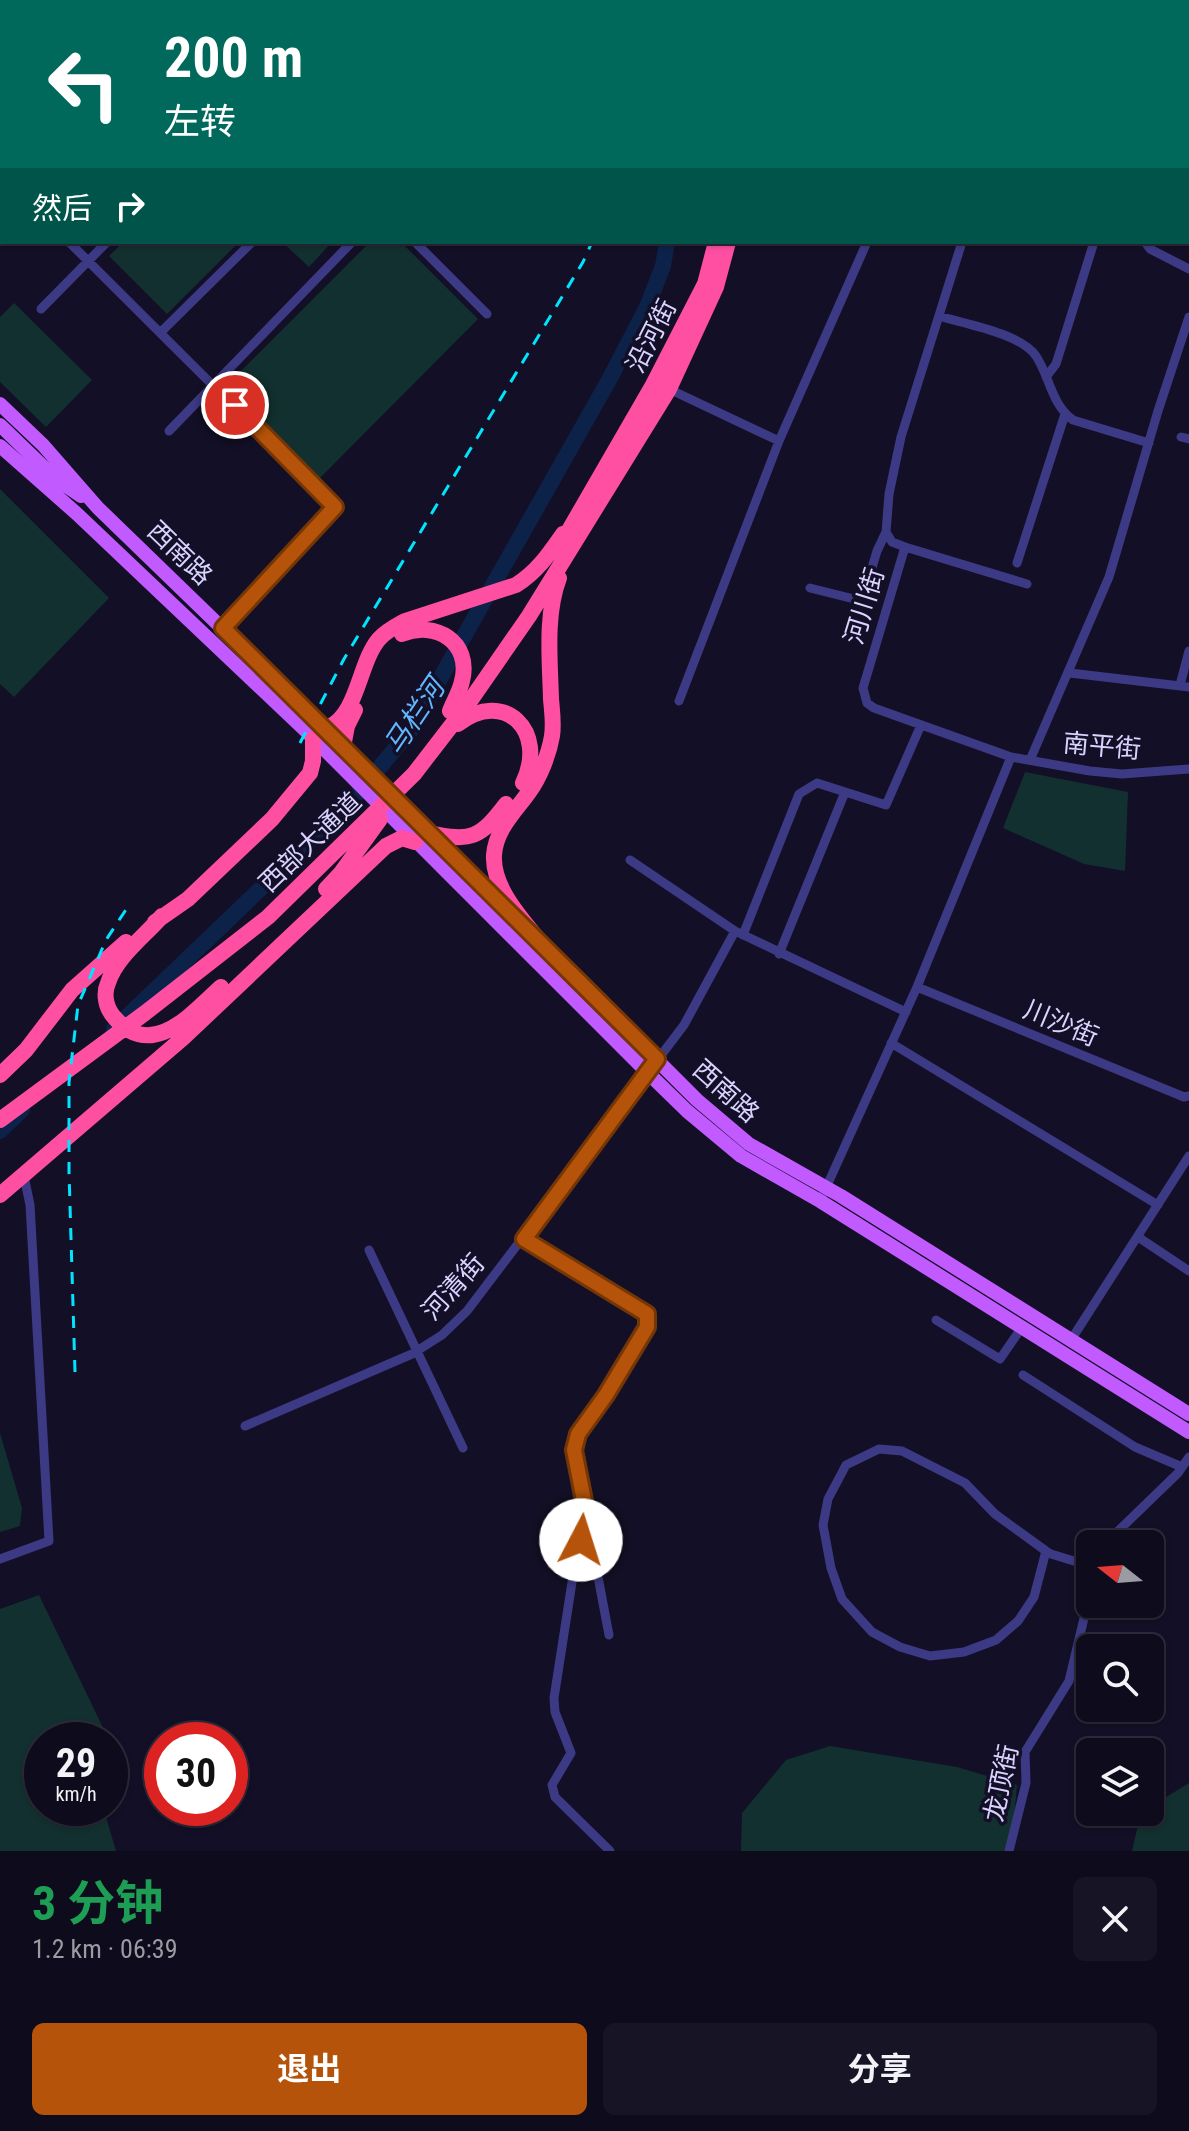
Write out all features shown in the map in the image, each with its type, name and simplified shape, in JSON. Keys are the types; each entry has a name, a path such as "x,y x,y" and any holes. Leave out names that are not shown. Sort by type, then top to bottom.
{"highway":[{"name":"沿河街","path":"624,447 705,284 714,244"},
{"name":"沿河街","path":"624,447 669,389 716,287 727,244"},
{"name":"西部大通道","path":"0,1120 268,917 414,774 529,616 609,487 624,447"},
{"name":"西部大通道","path":"0,1109 262,911 379,795 450,711 521,611 591,493 624,447"},
{"path":"543,945 501,887 494,856 498,837 509,816 530,790 552,734 551,619 558,581 609,487"},
{"path":"0,1075 26,1050 72,990 125,943 188,899 228,864 298,789 310,773 318,732 342,719 378,640 405,621 516,585 531,576 591,493"},
{"path":"342,753 347,726 384,651 399,635 419,628 430,628 452,641 460,652 463,679 450,711"},
{"path":"0,1195 183,1038 386,846 402,838 452,838 472,836 485,830 524,783 530,768 529,735 522,723 497,712 470,715 439,742"},
{"path":"162,916 114,968 106,985 105,997 115,1019 139,1034 162,1034 175,1028 320,895 341,873 414,774"}],"main road":[{"name":"西南路","path":"0,404 43,445 98,508 223,628 318,732"},
{"path":"0,425 56,479 98,508"},
{"name":"西南路","path":"0,446 342,753 647,1072 687,1111 741,1156 823,1194 1071,1340 1189,1414"},
{"path":"56,479 83,520"},
{"name":"西南路","path":"422,838 543,945 697,1100 749,1144 1022,1327 1189,1432"}],"street":[{"path":"71,244 335,507 223,628"},
{"path":"41,309 105,244"},
{"path":"161,332 250,244"},
{"path":"169,431 350,244"},
{"path":"418,244 487,314"},
{"path":"679,701 779,441 866,244"},
{"name":"河川街","path":"961,244 901,437 889,494 886,532 892,542 905,547 863,688 867,703 874,708 1011,757"},
{"path":"1046,377 1056,364 1093,244"},
{"path":"1146,244 1150,249 1189,269"},
{"path":"939,316 1018,340 1035,354 1052,394 1065,414 1073,420 1149,443"},
{"path":"1030,760 1109,577 1189,317"},
{"path":"669,389 779,441"},
{"path":"1017,563 1065,414"},
{"path":"810,588 862,601 886,532"},
{"path":"905,547 1027,584"},
{"path":"1070,673 1184,686 1189,651"},
{"name":"河清街","path":"245,1426 416,1352 442,1335 467,1311 684,1025 739,933 799,794 817,783 886,805 921,725"},
{"path":"823,1194 917,987 1011,757"},
{"name":"南平街","path":"1011,757 1122,774 1189,769"},
{"path":"779,954 845,792"},
{"path":"630,860 739,933 906,1012"},
{"name":"川沙街","path":"917,987 1187,1099"},
{"path":"891,1043 1158,1205"},
{"path":"1071,1340 1189,1156"},
{"path":"0,1559 49,1541 30,1205 24,1176"},
{"path":"1138,1237 1189,1271"},
{"path":"524,1239 647,1314 647,1327 578,1434 574,1450 609,1635"},
{"path":"369,1250 463,1448"},
{"path":"936,1320 1000,1359 1022,1327"},
{"path":"1023,1375 1135,1447 1182,1467"},
{"path":"1046,1551 1034,1597 1018,1621 996,1640 964,1652 930,1656 900,1647 872,1632 842,1599 831,1568 823,1525 828,1499 846,1465 879,1449 902,1451 965,1483 995,1514 1046,1551 1076,1561"},
{"path":"1119,1530 1189,1457"},
{"path":"587,1516 575,1563 554,1698 555,1712 571,1753 552,1785 555,1797 610,1851"},
{"name":"龙顶街","path":"1009,1851 1026,1783 1025,1752 1069,1681 1084,1618"}],"green space":[{"path":"121,244 237,244 167,314 109,256"},
{"path":"284,244 330,244 309,267"},
{"path":"368,244 403,244 478,319 318,480 225,387"},
{"path":"14,303 92,380 46,427 0,382 0,317"},
{"path":"0,489 109,598 14,697 0,684"},
{"path":"1025,772 1128,792 1125,871 1084,864 1003,828"},
{"path":"0,1433 22,1508 20,1526 0,1532"},
{"path":"39,1595 100,1722 24,1722 24,1826 109,1826 116,1851 0,1851 0,1609"},
{"path":"830,1746 957,1767 1017,1785 1011,1851 741,1851 742,1813 786,1760"},
{"path":"1189,1783 1189,1851 1132,1851 1138,1826 1164,1826 1164,1798"}],"waterway":[{"name":"马栏河","path":"114,1029 347,806 411,730 609,380 647,307 663,266 667,244"},
{"name":"马栏河","path":"0,1131 22,1110"}],"railway":[{"path":"300,743 344,659 591,244"},
{"path":"75,1372 69,1082 78,1005 106,940 127,908"}],"route":[{"path":"235,405 335,507 223,628 657,1059 524,1239 647,1314 647,1327 578,1434 574,1450 587,1516 581,1540"}]}
